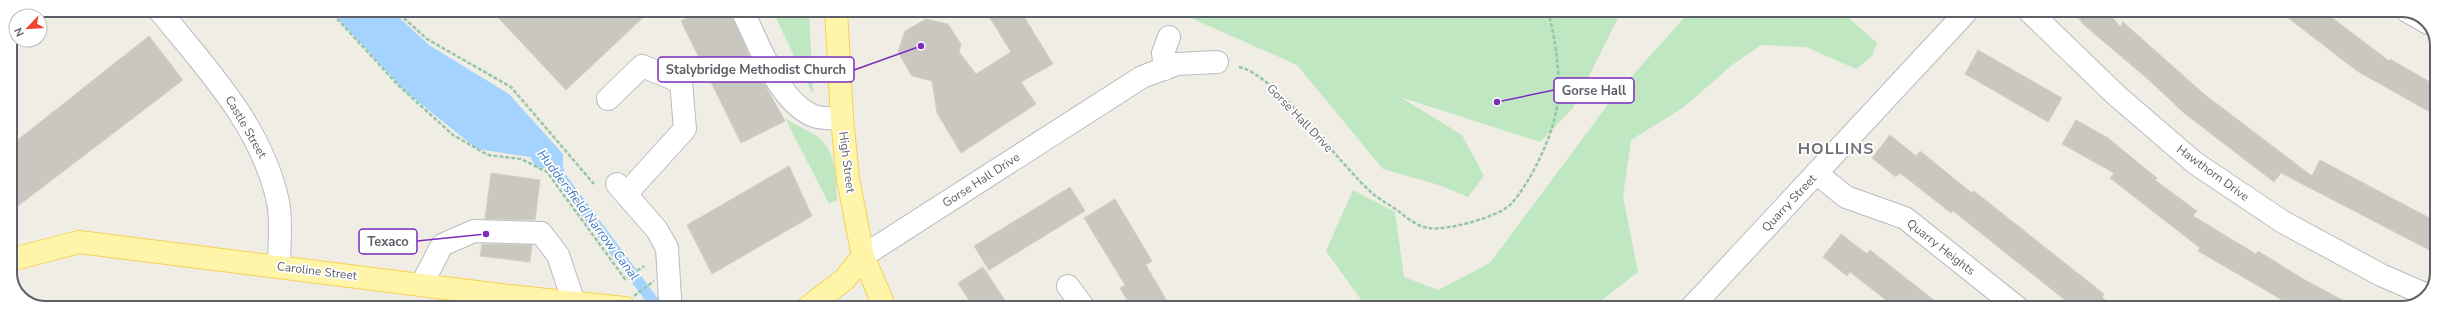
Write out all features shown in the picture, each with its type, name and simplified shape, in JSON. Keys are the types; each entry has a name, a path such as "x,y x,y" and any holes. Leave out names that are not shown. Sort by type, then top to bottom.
{"main road":[{"name":"High Street","path":"836,17 842,119 848,179 863,256 882,301"},
{"name":"Caroline Street","path":"17,258 79,242 422,284 503,301"},
{"path":"816,301 845,280 863,256"}],"street":[{"name":"Castle Street","path":"171,17 228,96 263,152 278,203 279,266"},
{"path":"746,17 784,91 796,105 814,116 842,119"},
{"name":"Quarry Street","path":"1697,301 1961,17"},
{"name":"Hawthorn Drive","path":"2035,17 2116,95 2195,163 2283,222 2381,274 2422,292"},
{"path":"1165,69 1163,53 1169,37"},
{"name":"Gorse Hall Drive","path":"863,256 1142,77 1177,64 1217,62"},
{"path":"608,99 642,66 681,82 685,130 621,189 657,230 667,248 670,301"},
{"name":"Quarry Heights","path":"1816,173 1846,197 1905,218 2009,301"},
{"path":"422,284 442,245 474,231 541,233 558,255 573,301"},
{"path":"1068,286 1079,301"}],"path":[{"path":"335,17 398,86 453,135 488,155 521,158 547,172 625,279 644,266"},
{"path":"403,17 427,39 511,87 595,185"},
{"name":"Gorse Hall Drive","path":"1217,62 1246,68 1272,86 1372,193 1415,223 1428,228 1444,228 1482,219 1510,205 1547,146 1558,98 1556,45 1550,17"},
{"path":"644,273 645,262"},
{"path":"648,279 653,285"},
{"path":"630,301 656,279"}],"green space":[{"path":"775,17 809,17 813,92 811,91"},
{"path":"1189,17 1618,17 1573,108 1540,142 1400,97 1462,135 1484,176 1468,197 1439,185 1383,169 1297,65"},
{"path":"1685,17 1848,17 1877,43 1872,56 1856,69 1806,47 1761,45 1732,65 1684,107 1631,140 1623,196 1638,272 1601,301 1362,301 1326,251 1353,190 1395,212 1404,277 1438,290 1490,263 1615,95"},
{"path":"785,118 815,135 828,148 834,164 837,200 829,204"}],"water":[{"name":"Huddersfield Narrow Canal","path":"336,17 399,17 429,45 509,94 563,154 563,167 566,175 660,301 646,301 546,168 536,167 530,157 477,149 404,90"},
{"path":"21,286 33,298 28,295"}],"building":[{"path":"498,17 644,17 566,90"},
{"path":"689,17 733,17 751,60 785,121 741,143 681,21"},
{"path":"989,17 1024,17 1053,64 1021,82 1036,104 961,153 937,113 932,81 912,76 898,52 905,31 926,19 948,24 961,44 959,52 976,74 1011,52"},
{"path":"2078,17 2112,17 2120,27 2123,22 2204,94 2312,176 2320,160 2430,218 2430,250 2281,173 2274,182 2184,113 2149,80 2084,25"},
{"path":"2287,17 2331,17 2389,61 2390,59 2430,82 2430,112 2357,71"},
{"path":"149,36 183,80 17,207 17,140"},
{"path":"1978,50 2062,98 2048,122 1965,74"},
{"path":"2076,120 2108,138 2157,178 2155,180 2197,211 2193,216 2256,254 2258,251 2305,280 2344,301 2284,301 2198,251 2200,248 2110,178 2114,173 2062,144"},
{"path":"1890,135 1916,156 1920,151 1972,193 1974,191 2104,294 2102,297 2107,301 2066,301 1953,211 1951,213 1900,173 1896,177 1872,158"},
{"path":"789,166 812,216 712,274 687,225"},
{"path":"491,173 540,180 535,220 485,219"},
{"path":"1070,187 1085,211 989,270 974,246"},
{"path":"1115,199 1152,261 1146,265 1167,301 1128,301 1120,288 1125,285 1084,218"},
{"path":"1841,234 1867,254 1870,250 1935,301 1887,301 1850,272 1847,276 1823,257"},
{"path":"482,244 532,245 530,262 480,256"},
{"path":"983,267 1005,301 970,301 958,283"}],"place":[{"name":"Stalybridge Methodist Church","path":"921,46"},
{"name":"Gorse Hall","path":"1497,102"},
{"name":"Texaco","path":"486,234"}],"district":[{"name":"HOLLINS","path":"1836,149"}]}
